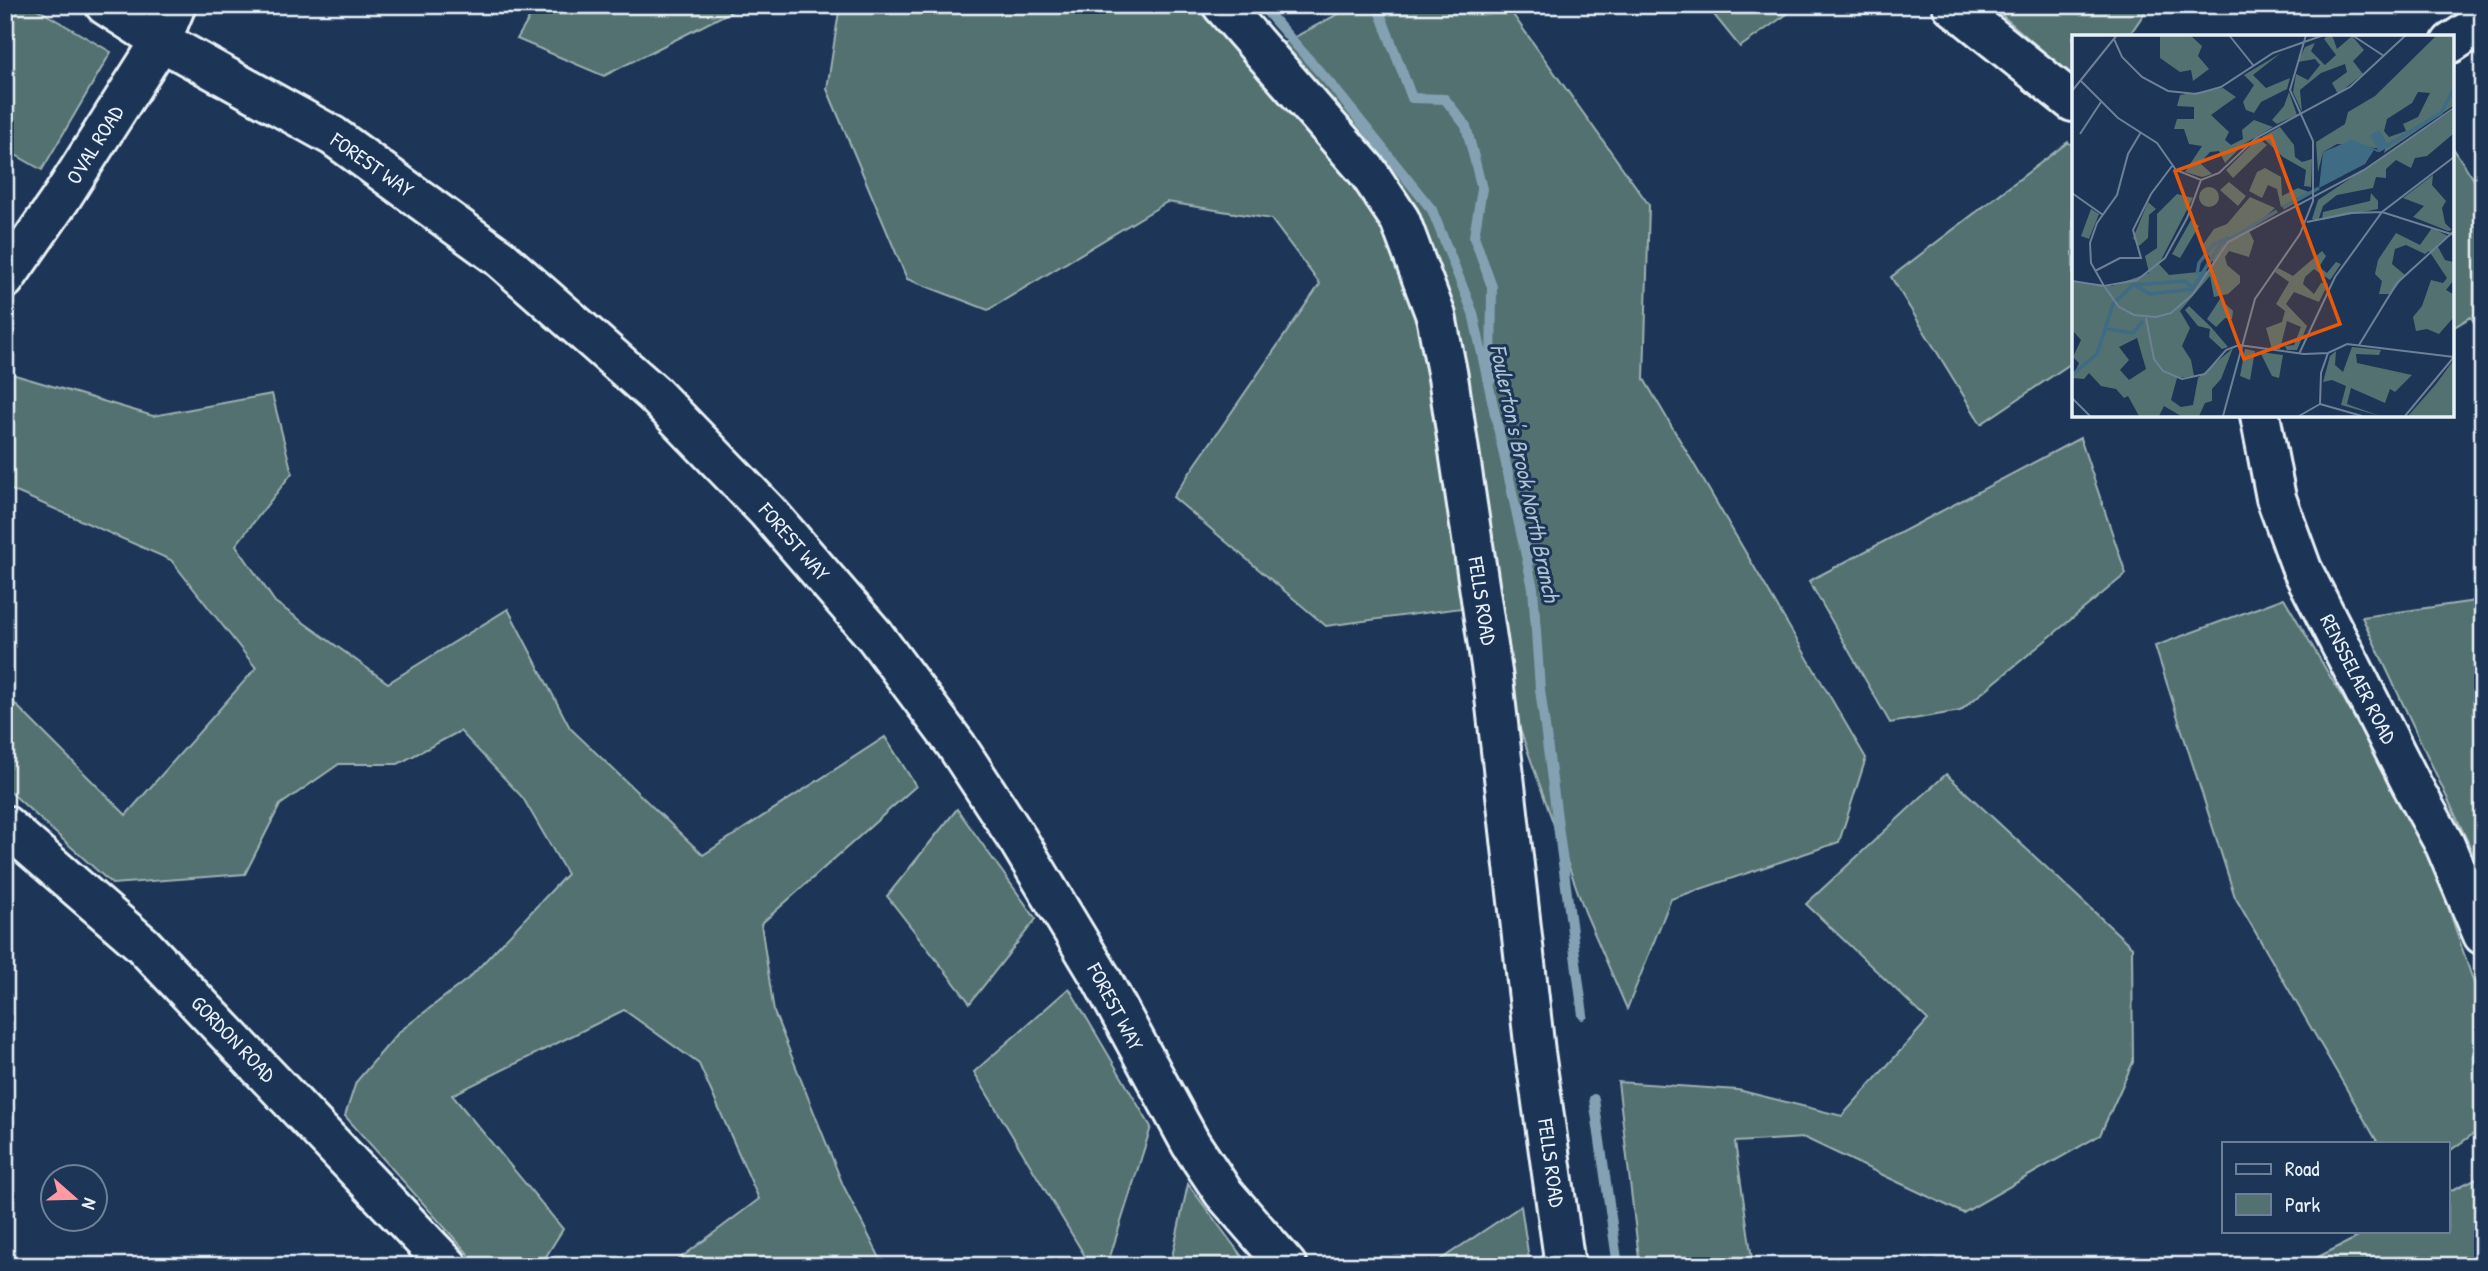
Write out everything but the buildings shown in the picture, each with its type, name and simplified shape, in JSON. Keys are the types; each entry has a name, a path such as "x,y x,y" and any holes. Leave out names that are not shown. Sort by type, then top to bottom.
{"street":[{"name":"FOREST WAY","path":"106,5 161,41 333,136 499,257 654,394 767,511 875,635 956,745 1018,840 1101,978 1191,1144 1223,1192 1287,1266"},
{"name":"OVAL ROAD","path":"5,279 60,201 161,41 176,5"},
{"name":"FELLS ROAD","path":"1222,5 1368,172 1399,220 1436,316 1448,377 1493,679 1535,1052 1564,1266"},
{"path":"1952,5 2072,101"},
{"path":"2453,42 2483,22"},
{"name":"RENSSELAER ROAD","path":"2260,416 2276,498 2302,569 2445,845 2483,935"},
{"name":"GORDON ROAD","path":"5,825 142,944 448,1266"}],"green space":[{"path":"5,5 30,5 111,52 42,170 5,149"},
{"path":"537,5 744,5 604,76 517,39"},
{"path":"840,5 1218,5 1261,55 1355,5 1506,5 1649,205 1644,379 1866,758 1839,842 1671,899 1627,1009 1585,912 1476,606 1326,626 1173,497 1320,284 1271,219 1167,202 988,310 907,279 827,89"},
{"path":"1706,5 1800,5 1740,47"},
{"path":"1990,5 2150,5 2129,35 2072,35 2072,76"},
{"path":"2068,142 2072,145 2072,363 1981,424 1891,277"},
{"path":"2453,148 2483,193 2483,339 2471,317 2453,328"},
{"path":"5,372 153,416 272,394 292,473 236,545 275,602 388,683 508,609 570,728 703,855 885,737 916,786 761,924 774,1012 843,1185 884,1266 670,1266 759,1199 699,1064 624,1010 452,1095 563,1229 540,1266 479,1266 345,1116 356,1082 399,1032 470,977 567,874 523,798 460,731 398,764 339,764 280,805 245,874 112,884 5,787 5,694 126,815 256,668 171,560 5,487"},
{"path":"2080,438 2126,574 1960,711 1890,723 1809,581"},
{"path":"2284,598 2424,836 2483,1010 2483,1127 2450,1151 2450,1142 2377,1142 2235,897 2155,646"},
{"path":"2483,600 2483,874 2362,617"},
{"path":"1946,774 2132,947 2133,1062 2100,1135 1963,1213 1805,1138 1735,1142 1753,1266 1640,1266 1618,1082 1738,1090 1842,1116 1928,1020 1806,904"},
{"path":"957,809 1036,919 970,1003 887,896"},
{"path":"1069,988 1151,1127 1107,1266 1091,1266 974,1072"},
{"path":"2483,1175 2483,1266 2300,1266 2368,1232 2450,1232 2450,1191"},
{"path":"1188,1184 1249,1266 1170,1266"},
{"path":"1521,1206 1530,1266 1431,1266"}],"waterway":[{"name":"Foulerton's Brook North Branch","path":"1261,5 1334,88 1432,210 1473,313 1533,588 1540,689 1583,1015"},
{"path":"1377,5 1412,98 1445,99 1466,126 1482,189 1474,236 1492,287 1491,380"},
{"name":"Foulerton's Brook North Branch","path":"1594,1099 1618,1266"}]}
